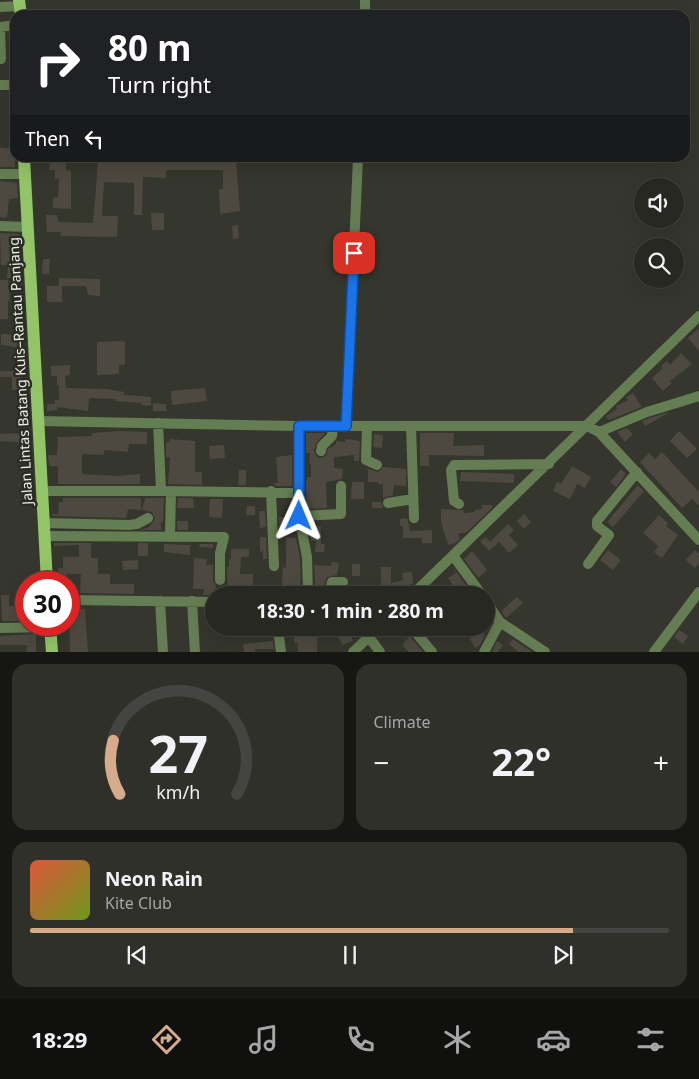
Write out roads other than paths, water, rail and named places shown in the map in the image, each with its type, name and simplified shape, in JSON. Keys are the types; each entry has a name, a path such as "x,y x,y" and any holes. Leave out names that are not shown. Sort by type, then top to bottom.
{"main road":[{"name":"Jalan Lintas Batang Kuis–Rantau Panjang","path":"24,162 46,571"},
{"path":"51,636 52,652"}],"street":[{"path":"0,7 20,7"},
{"path":"0,26 1,59"},
{"path":"346,426 358,162"},
{"path":"0,174 24,174"},
{"path":"0,226 28,227"},
{"path":"422,586 454,557 505,504 549,464 699,316"},
{"path":"600,432 647,412 699,396"},
{"path":"39,421 299,426 587,426 600,432 699,540"},
{"path":"158,424 170,536"},
{"path":"299,426 299,516 307,557 308,586"},
{"path":"321,451 322,446 332,436 333,426"},
{"path":"367,426 366,460 377,465"},
{"path":"411,426 414,518"},
{"path":"459,504 454,500 451,470 454,465 549,464"},
{"path":"588,564 609,535 597,526 597,521 636,472"},
{"path":"299,516 341,514 341,486"},
{"path":"41,491 272,491 300,493"},
{"path":"272,491 274,566"},
{"path":"388,503 413,499"},
{"path":"43,529 129,525 137,524 148,518"},
{"path":"43,529 224,537 220,553 220,580"},
{"path":"454,557 475,586"},
{"path":"331,586 332,582 344,582"},
{"path":"654,652 699,592"},
{"path":"80,600 205,602"},
{"path":"160,601 163,652"},
{"path":"192,601 195,652"},
{"path":"495,614 500,622 545,652"},
{"path":"484,652 500,622"},
{"path":"0,628 15,627"},
{"path":"279,636 281,652"},
{"path":"419,636 432,652"},
{"path":"353,652 368,637 380,652"}]}
